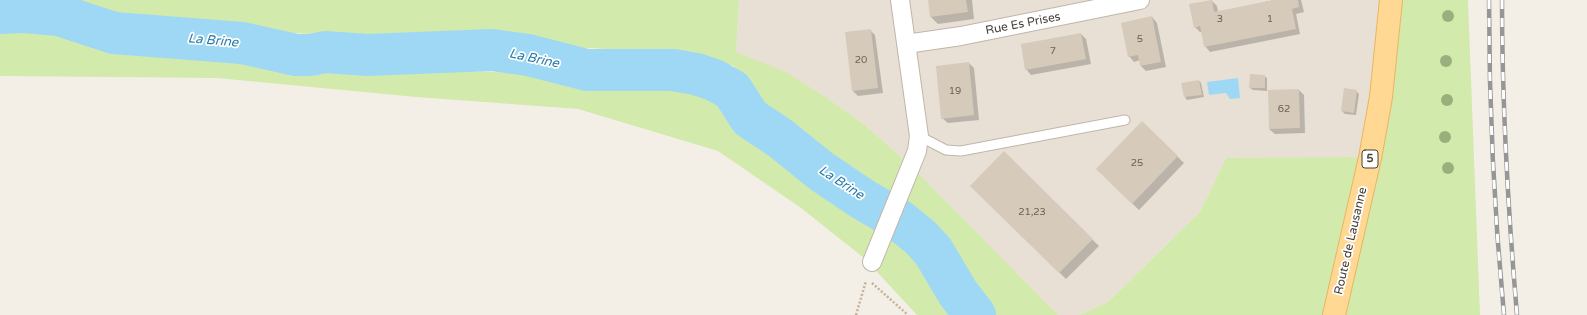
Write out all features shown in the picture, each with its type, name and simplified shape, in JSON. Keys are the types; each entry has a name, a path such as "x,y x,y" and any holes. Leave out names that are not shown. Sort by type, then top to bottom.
{"main road":[{"name":"Route de Lausanne","path":"1334,315 1370,158 1381,97 1391,0"}],"street":[{"path":"872,262 917,151 919,136 900,0"},
{"name":"Rue Es Prises","path":"906,44 962,36 1140,0"}],"lane":[{"path":"919,136 946,150 961,151 1125,120"}],"path":[{"path":"856,315 867,279 908,315"}],"shaded area":[{"path":"739,0 1391,0 1370,158 1226,158 1200,212 1108,302 1079,315 1058,315 901,157 866,126 830,100 736,52"}],"green space":[{"path":"0,0 739,0 736,52 786,72 830,100 866,126 911,166 1058,315 917,315 864,258 801,208 718,151 578,109 416,97 217,78 0,76 0,19 21,16 62,22 113,44 355,66 517,73 602,82 657,79 728,108 742,77 734,66 662,52 363,36 104,25 71,10 50,5 0,4"},
{"path":"1391,0 1468,0 1480,315 1079,315 1108,302 1200,212 1226,158 1370,157"}],"water":[{"path":"1238,78 1240,98 1230,99 1226,93 1209,95 1207,82"}],"building":[{"path":"928,0 966,0 968,12 930,17"},
{"path":"1212,0 1214,12 1274,0 1298,0 1299,7 1292,9 1296,29 1204,47 1200,26 1194,28 1189,4"},
{"path":"1152,16 1161,62 1140,66 1138,55 1128,57 1121,23"},
{"path":"871,29 878,88 852,91 845,32"},
{"path":"1081,33 1086,59 1025,70 1021,44"},
{"path":"969,62 974,115 941,119 936,66"},
{"path":"1250,74 1265,75 1265,88 1249,88"},
{"path":"1199,80 1202,95 1184,97 1181,83"},
{"path":"1344,88 1357,90 1354,113 1341,111"},
{"path":"1299,89 1300,128 1269,129 1268,90"},
{"path":"1142,121 1178,156 1132,204 1096,169"},
{"path":"1004,151 1093,239 1059,273 970,186"}],"waterway":[{"name":"La Brine","path":"0,13 25,12 59,15 114,33 242,43 296,55 311,55 325,52 367,55 492,50 528,55 587,70 673,70 696,74 714,80 732,90 750,118 780,138 821,171 864,200 899,220 920,237 933,251 958,293 975,315"}],"railway":[{"path":"1489,0 1493,158 1497,236 1504,315"},
{"path":"1502,0 1506,158 1517,315"}]}
